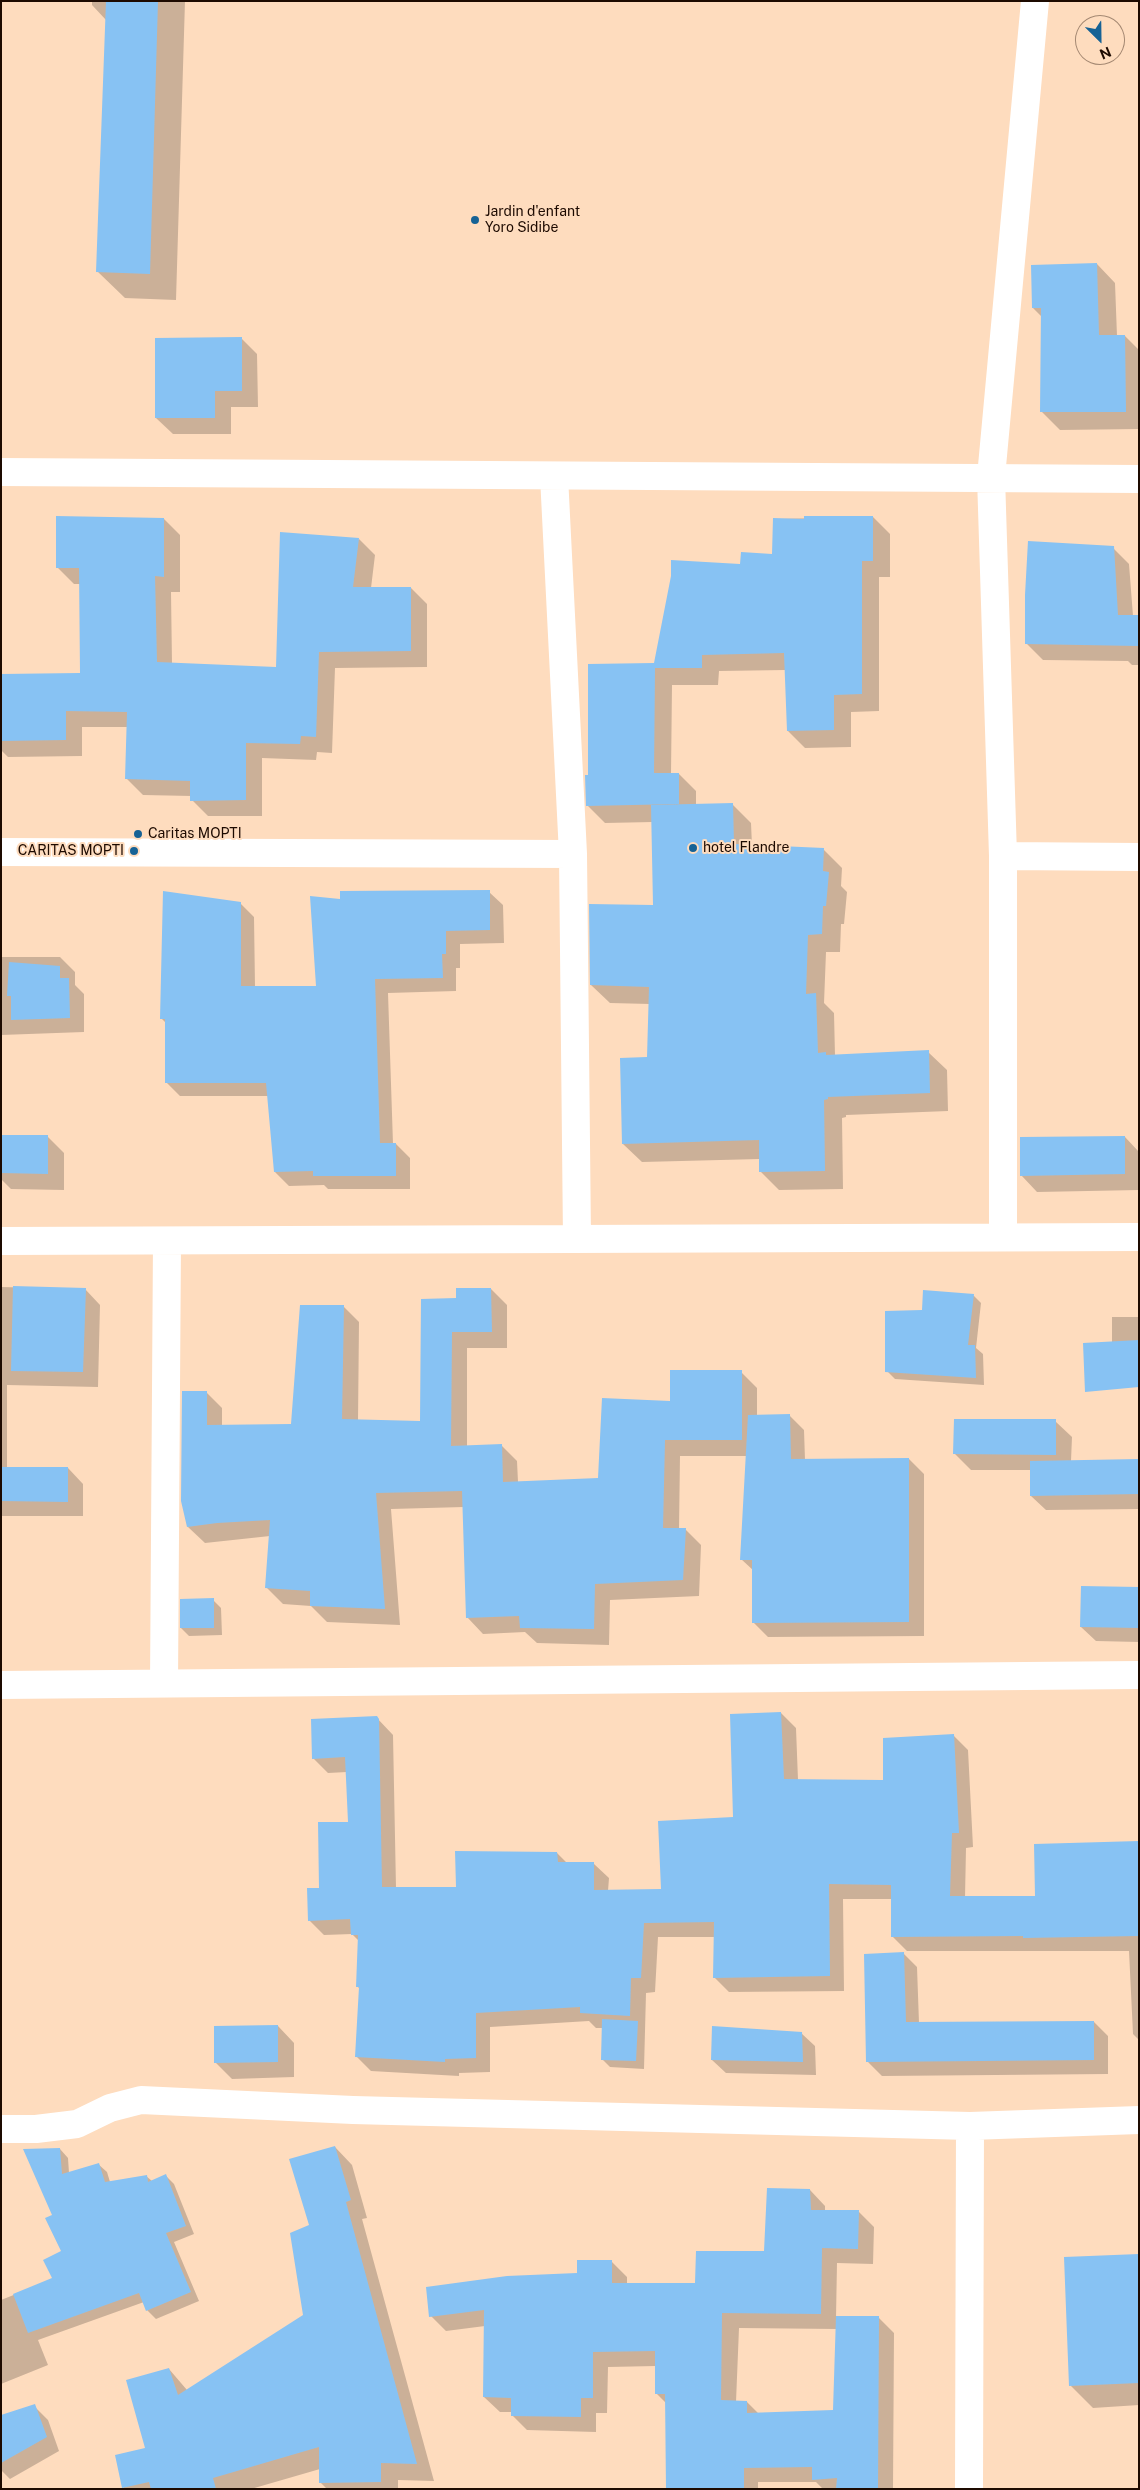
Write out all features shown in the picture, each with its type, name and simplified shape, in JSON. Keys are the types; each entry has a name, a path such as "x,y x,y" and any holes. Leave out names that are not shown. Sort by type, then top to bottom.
{"street":[{"path":"1003,1237 1003,856 990,477 1035,1"},
{"path":"1,472 1139,479"},
{"path":"554,476 573,854 577,1239"},
{"path":"1,852 573,854"},
{"path":"1003,856 1139,857"},
{"path":"1,1241 1139,1237"},
{"path":"164,1683 167,1241"},
{"path":"1,1685 1139,1675"},
{"path":"1,2129 36,2129 78,2124 110,2108 141,2100 353,2110 970,2126 1139,2120"},
{"path":"969,2489 970,2126"}],"building":[{"path":"106,1 158,1 150,274 96,272"},
{"path":"1097,263 1099,335 1125,335 1126,412 1040,412 1041,308 1032,308 1031,265"},
{"path":"242,337 242,391 215,391 215,418 155,418 155,338"},
{"path":"56,516 164,518 164,577 155,576 157,662 276,667 280,532 359,538 353,587 411,587 411,651 319,652 316,737 301,736 300,744 246,743 246,800 190,801 190,781 125,779 127,712 66,711 66,740 2,741 1,674 80,673 79,568 56,568"},
{"path":"804,516 873,516 873,561 862,561 862,694 834,695 834,730 787,731 784,653 702,655 702,668 655,668 654,773 679,773 679,804 586,806 585,775 588,775 588,664 654,663 671,576 671,560 740,564 741,552 772,554 773,518 804,519"},
{"path":"1028,541 1114,546 1118,615 1139,615 1139,646 1025,644"},
{"path":"733,803 734,844 824,848 823,871 829,872 826,906 823,906 822,934 808,935 806,994 816,993 818,1053 826,1052 826,1055 929,1050 930,1093 828,1097 828,1099 824,1100 825,1171 759,1172 759,1140 622,1144 620,1058 647,1057 649,987 590,985 589,904 653,905 651,805"},
{"path":"490,890 490,930 446,931 446,954 442,954 443,978 375,979 380,1143 396,1143 396,1176 313,1176 313,1171 274,1172 266,1083 165,1083 165,1019 160,1019 163,891 241,902 241,986 316,986 310,896 340,899 340,891"},
{"path":"9,962 60,966 60,978 69,978 70,1018 11,1020 11,996 7,996"},
{"path":"1,1135 48,1135 48,1174 1,1173"},
{"path":"1125,1136 1125,1174 1020,1176 1020,1137"},
{"path":"13,1286 86,1288 83,1372 11,1371"},
{"path":"456,1288 491,1288 492,1332 452,1332 451,1446 502,1444 503,1482 598,1478 602,1398 670,1401 670,1370 742,1370 742,1440 665,1440 663,1528 686,1528 683,1580 595,1584 594,1629 520,1628 519,1616 466,1618 462,1491 376,1493 385,1609 310,1606 310,1591 265,1588 270,1520 187,1527 181,1501 182,1391 207,1391 207,1425 291,1424 300,1305 344,1305 342,1419 420,1421 421,1299 456,1298"},
{"path":"923,1290 974,1294 968,1345 975,1345 976,1378 885,1372 885,1311 922,1310"},
{"path":"1139,1340 1139,1387 1085,1392 1083,1343"},
{"path":"790,1414 791,1459 909,1458 909,1622 752,1623 752,1560 740,1560 748,1415"},
{"path":"954,1419 1056,1419 1056,1455 953,1454"},
{"path":"1139,1459 1139,1494 1030,1496 1030,1461"},
{"path":"1,1467 68,1467 68,1502 1,1501"},
{"path":"1081,1586 1139,1587 1139,1628 1080,1627"},
{"path":"214,1598 214,1628 180,1628 180,1599"},
{"path":"781,1712 784,1779 883,1780 883,1738 954,1734 959,1833 952,1833 950,1896 1035,1896 1034,1844 1139,1841 1139,1936 1023,1938 1023,1936 891,1937 891,1885 829,1884 830,1976 713,1978 714,1922 644,1923 641,1978 631,1978 630,2016 580,2013 580,2007 476,2013 476,2058 445,2059 445,2062 355,2057 359,1987 356,1987 358,1935 351,1935 350,1919 308,1921 307,1888 319,1888 318,1822 348,1822 345,1757 312,1759 311,1719 377,1716 379,1719 382,1887 456,1887 455,1851 557,1852 558,1862 594,1862 594,1890 661,1889 658,1821 733,1817 730,1714"},
{"path":"904,1952 906,2022 1094,2021 1094,2060 866,2062 864,1954"},
{"path":"602,2019 638,2021 636,2061 601,2060"},
{"path":"278,2025 278,2062 214,2063 214,2026"},
{"path":"712,2026 802,2032 803,2062 711,2060"},
{"path":"335,2146 351,2200 346,2202 417,2464 381,2463 381,2482 319,2483 319,2447 213,2478 216,2489 151,2489 149,2482 122,2488 115,2455 145,2448 126,2380 169,2368 178,2395 303,2315 290,2233 309,2225 289,2159"},
{"path":"60,2148 62,2174 99,2163 105,2182 147,2175 148,2182 166,2174 186,2226 166,2233 191,2292 146,2311 139,2293 28,2333 13,2294 52,2278 43,2260 61,2251 45,2218 52,2215 23,2149"},
{"path":"767,2188 810,2189 811,2210 859,2210 858,2249 822,2248 821,2314 722,2313 721,2400 747,2401 747,2413 833,2410 836,2316 879,2316 878,2489 836,2489 837,2478 812,2480 812,2467 744,2468 744,2489 666,2489 665,2394 655,2394 655,2351 593,2352 593,2398 581,2398 581,2417 511,2416 511,2398 483,2397 484,2310 429,2317 426,2287 507,2276 577,2273 577,2260 612,2260 612,2283 695,2283 696,2251 764,2251"},
{"path":"1139,2254 1139,2383 1069,2386 1064,2257"},
{"path":"35,2404 47,2437 1,2463 1,2415"}],"place":[{"name":"Jardin d'enfant Yoro Sidibe","path":"475,220"},
{"name":"Caritas MOPTI","path":"138,834"},
{"name":"hotel Flandre","path":"693,848"},
{"name":"CARITAS MOPTI","path":"134,851"}]}
